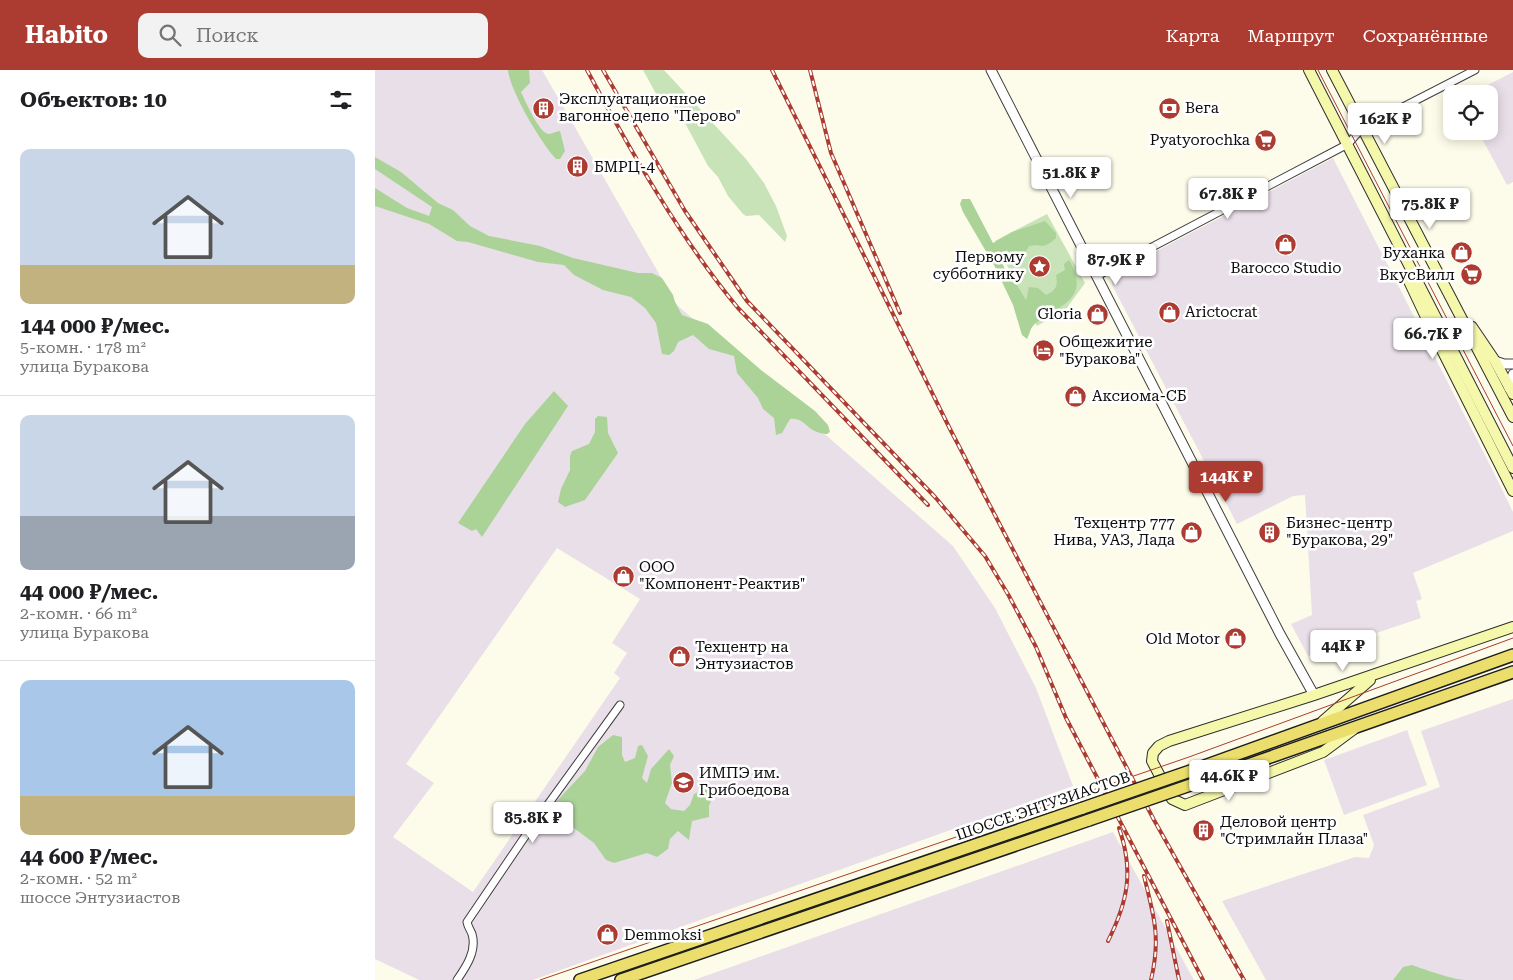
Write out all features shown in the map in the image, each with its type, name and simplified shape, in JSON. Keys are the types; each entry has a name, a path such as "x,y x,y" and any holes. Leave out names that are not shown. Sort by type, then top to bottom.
{"main road":[{"path":"1309,70 1513,468"},
{"path":"1333,70 1452,299 1481,347 1513,417"},
{"path":"1383,215 1403,266 1434,334 1513,491"},
{"path":"1481,347 1495,361 1511,391"},
{"path":"1355,728 1323,752 1185,805 1172,800 1152,761 1153,753 1159,746 1314,696 1513,627"},
{"name":"ШОССЕ ЭНТУЗИАСТОВ","path":"580,980 1196,770 1513,655"},
{"path":"1309,728 1330,716 1360,686 1381,672"},
{"name":"ШОССЕ ЭНТУЗИАСТОВ","path":"621,980 1202,781 1513,672"}],"street":[{"path":"991,70 1280,634 1314,696"},
{"path":"1097,276 1348,144 1362,128 1475,70"},
{"path":"1495,361 1500,364 1513,364"},
{"path":"1511,391 1513,374"},
{"path":"457,980 469,964 472,950 472,934 467,922 528,832 620,705"}],"shaded area":[{"path":"375,70 542,70 677,305 953,546 995,608 1036,688 1073,786 533,980 419,980 375,959","holes":["557,548 640,599 612,643 627,653 614,673 620,678 473,892 393,837 434,783 406,764"]},
{"path":"1513,72 1513,182 1507,185 1483,140 1498,140 1498,85 1488,85"},
{"path":"1333,158 1513,512 1513,531 1413,573 1422,599 1416,601 1421,618 1308,656 1291,624 1312,615 1305,495 1293,496 1237,524 1112,285 1111,275"},
{"path":"1513,699 1513,980 1266,980 1222,901 1355,857 1369,858 1374,845 1363,815 1440,787 1421,731"},
{"path":"1407,730 1427,785 1344,815 1324,760"},
{"path":"1113,832 1194,980 694,980"}],"green space":[{"path":"508,70 529,70 530,83 521,92 533,116 545,133 549,134 560,131 565,151 560,159 556,159 527,116 514,91"},
{"path":"643,70 664,70 746,159 764,183 776,206 787,236 785,242 759,215 746,216 728,196 718,177 708,166 684,121 669,101 660,101"},
{"path":"375,157 401,172 438,203 453,210 470,226 489,236 540,246 573,258 638,273 652,273 662,278 673,295 682,315 708,324 761,370 815,411 828,425 830,432 827,434 818,432 798,419 790,419 782,433 776,435 774,418 763,409 758,398 737,373 734,356 709,349 693,335 678,342 674,351 669,355 662,354 656,323 645,308 631,297 603,290 574,275 564,265 538,262 468,242 457,241 429,224 375,206 375,188 407,208 429,216 432,207 375,169"},
{"path":"962,199 970,199 993,243 1012,232 1045,221 1056,233 1056,238 1048,244 1029,246 1020,257 1015,258 1007,250 1001,253 1003,265 1010,280 1017,285 1026,300 1029,287 1038,288 1046,295 1055,289 1057,284 1056,275 1065,270 1064,264 1069,260 1077,283 1071,299 1034,325 1027,339 1022,335 1013,305 995,267 963,212 960,204"},
{"path":"1047,214 1085,283 1066,309 1037,326 995,241"},
{"path":"554,391 568,406 482,537 476,529 472,531 458,523 525,424"},
{"path":"598,416 607,417 608,433 618,453 585,500 565,507 558,502 561,489 570,470 570,456 572,451 589,444 595,432 595,419"},
{"path":"613,735 622,737 622,755 625,762 635,758 638,746 642,745 648,756 642,778 647,783 651,769 669,749 674,756 670,765 672,783 665,803 671,809 684,811 690,805 694,794 707,788 713,795 709,806 709,817 692,821 689,840 678,831 670,839 668,849 657,857 647,853 614,863 606,860 594,843 555,814 554,804 585,771 598,747"},
{"path":"1412,965 1465,980 1393,980 1403,967"}],"tram line":[{"path":"1318,70 1513,446"},
{"path":"540,980 1189,757 1513,638"}],"railway":[{"path":"587,70 676,223 696,253 738,308 928,505"},
{"path":"603,70 685,211 747,301 935,497 985,556 1036,647 1066,718 1203,980"},
{"path":"772,70 950,429 1154,820 1244,980"},
{"path":"810,70 831,153 900,313"},
{"path":"1108,941 1120,913 1127,886 1126,858 1119,828"},
{"path":"1144,876 1153,915 1156,939 1156,952 1151,980"},
{"path":"1167,921 1179,980"}],"place":[{"name":"Эксплуатационное вагонное депо \"Перово\"","path":"543,108"},
{"name":"Вега","path":"1169,108"},
{"name":"Pyatyorochka","path":"1266,140"},
{"name":"БМРЦ-4","path":"578,167"},
{"name":"Barocco Studio","path":"1286,245"},
{"name":"Буханка","path":"1461,253"},
{"name":"Первому субботнику","path":"1040,266"},
{"name":"ВкусВилл","path":"1471,275"},
{"name":"Arictocrat","path":"1169,312"},
{"name":"Gloria","path":"1098,314"},
{"name":"Общежитие \"Буракова\"","path":"1043,351"},
{"name":"Аксиома-СБ","path":"1076,396"},
{"name":"Техцентр 777 Нива, УАЗ, Лада","path":"1191,532"},
{"name":"Бизнес-центр \"Буракова, 29\"","path":"1270,532"},
{"name":"ООО \"Компонент-Реактив\"","path":"623,576"},
{"name":"Old Motor","path":"1236,639"},
{"name":"Техцентр на Энтузиастов","path":"679,656"},
{"name":"ИМПЭ им. Грибоедова","path":"683,782"},
{"name":"Деловой центр \"Стримлайн Плаза\"","path":"1204,831"},
{"name":"Demmoksi","path":"608,935"}]}
